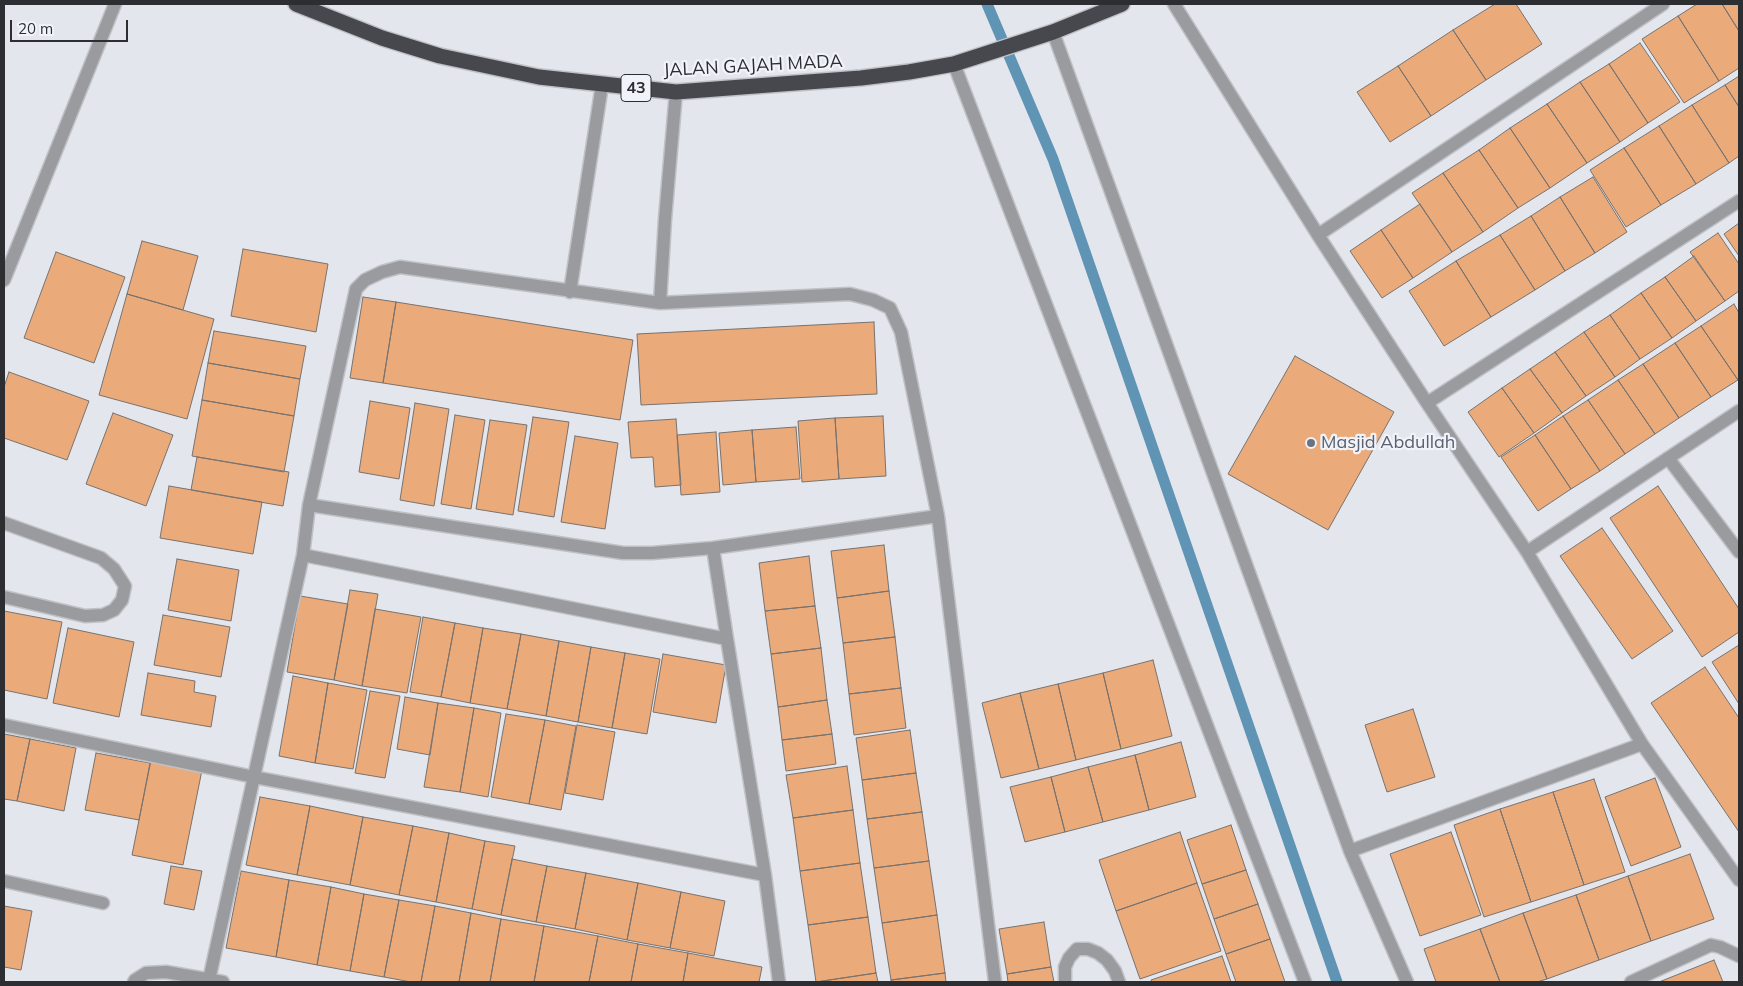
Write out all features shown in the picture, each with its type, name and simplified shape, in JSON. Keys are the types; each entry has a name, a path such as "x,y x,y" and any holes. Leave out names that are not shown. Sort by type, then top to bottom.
{"highway":[{"name":"JALAN GAJAH MADA","path":"296,4 382,38 440,56 540,77 676,92 861,78 954,64 1048,33 1122,4"}],"street":[{"path":"4,280 115,4"},
{"path":"1174,4 1318,235 1527,552 1642,744 1739,880"},
{"path":"1318,235 1664,4"},
{"path":"1048,33 1350,850 1407,982"},
{"path":"954,64 1305,982"},
{"path":"570,292 602,85"},
{"path":"660,303 676,92"},
{"path":"1427,403 1739,201"},
{"path":"210,980 303,555 309,505 356,290 365,280 382,272 400,267 660,303 850,294 873,300 890,308 901,332 938,516 995,982"},
{"path":"1527,552 1739,411"},
{"path":"1668,458 1739,552"},
{"path":"309,505 623,553 652,554 713,548 938,516"},
{"path":"4,523 100,558 114,569 125,586 122,600 114,610 103,615 85,616 4,597"},
{"path":"713,548 726,640 765,875 779,982"},
{"path":"303,555 726,640"},
{"path":"4,725 254,777 765,875"},
{"path":"1350,850 1642,744"},
{"path":"4,880 103,903"},
{"path":"1632,982 1711,945 1720,946 1739,956"},
{"path":"1065,982 1065,967 1069,958 1077,949 1088,949 1098,953 1106,960 1115,971 1119,982"},
{"path":"134,982 146,974 166,972 223,982"}],"building":[{"path":"1495,4 1516,4 1542,44 1486,80 1453,30"},
{"path":"1697,4 1722,4 1739,31 1739,68 1719,81 1678,16"},
{"path":"1722,4 1739,4 1739,31"},
{"path":"1678,16 1719,81 1684,103 1642,39"},
{"path":"1453,30 1486,80 1431,116 1398,66"},
{"path":"1640,43 1680,102 1648,123 1609,64"},
{"path":"1609,64 1648,123 1620,142 1580,82"},
{"path":"1398,66 1431,116 1390,142 1357,92"},
{"path":"1739,76 1739,107 1725,85"},
{"path":"1580,82 1620,142 1587,163 1547,104"},
{"path":"1725,85 1739,107 1739,156 1729,163 1692,105"},
{"path":"1547,104 1587,163 1550,188 1510,128"},
{"path":"1692,105 1729,163 1696,184 1659,126"},
{"path":"1659,126 1696,184 1661,205 1624,148"},
{"path":"1510,128 1550,188 1518,208 1479,150"},
{"path":"1624,148 1661,205 1626,227 1590,170"},
{"path":"1479,150 1518,208 1483,232 1443,173"},
{"path":"1443,173 1483,232 1452,252 1412,193"},
{"path":"1593,177 1627,232 1595,253 1560,197"},
{"path":"1560,197 1595,253 1565,271 1531,216"},
{"path":"1420,204 1452,252 1413,278 1381,230"},
{"path":"1531,216 1565,271 1535,290 1500,235"},
{"path":"1739,223 1739,256 1724,234"},
{"path":"1381,230 1413,278 1382,298 1350,251"},
{"path":"1718,233 1739,264 1739,291 1725,301 1690,252"},
{"path":"1500,235 1535,290 1491,317 1456,261"},
{"path":"142,241 198,256 183,310 127,294"},
{"path":"243,249 328,264 316,332 231,316"},
{"path":"56,252 125,277 94,363 24,338"},
{"path":"1694,256 1725,301 1696,321 1665,277"},
{"path":"1456,261 1491,317 1444,346 1409,291"},
{"path":"1665,277 1696,321 1672,338 1641,293"},
{"path":"1641,293 1672,338 1640,359 1610,315"},
{"path":"127,294 214,319 187,419 99,395"},
{"path":"363,297 396,302 383,383 350,378"},
{"path":"396,302 633,340 620,420 383,383"},
{"path":"1734,304 1739,313 1738,380 1701,326"},
{"path":"1610,315 1640,359 1615,377 1584,332"},
{"path":"874,322 877,394 641,405 637,334"},
{"path":"1701,326 1738,380 1711,397 1675,343"},
{"path":"214,331 306,346 300,379 208,363"},
{"path":"1584,332 1615,377 1586,396 1555,352"},
{"path":"1675,343 1711,397 1679,418 1643,364"},
{"path":"1555,352 1586,396 1562,413 1530,369"},
{"name":"Masjid Abdullah","path":"1295,356 1394,412 1328,530 1228,474"},
{"path":"208,363 300,379 294,416 202,400"},
{"path":"1643,364 1679,418 1655,434 1618,380"},
{"path":"1530,369 1562,413 1534,433 1502,388"},
{"path":"9,372 89,401 67,460 4,438 4,387"},
{"path":"1618,380 1655,434 1625,454 1588,400"},
{"path":"1502,388 1534,433 1499,457 1468,412"},
{"path":"202,400 294,416 284,472 192,456"},
{"path":"1588,400 1625,454 1600,471 1563,416"},
{"path":"370,401 410,408 399,479 359,472"},
{"path":"415,403 449,409 434,506 400,500"},
{"path":"113,413 173,435 146,506 86,484"},
{"path":"455,415 485,420 471,509 441,504"},
{"path":"883,416 886,476 839,479 835,418"},
{"path":"1563,416 1600,471 1571,489 1535,435"},
{"path":"533,417 569,422 554,517 518,511"},
{"path":"835,418 839,479 802,482 798,421"},
{"path":"676,419 681,485 655,487 653,457 631,458 628,422"},
{"path":"490,420 527,425 513,515 476,509"},
{"path":"796,427 800,479 756,482 752,430"},
{"path":"752,430 756,482 723,485 719,433"},
{"path":"716,432 720,492 681,495 677,435"},
{"path":"1535,435 1571,489 1538,511 1501,457"},
{"path":"575,436 618,443 605,529 561,522"},
{"path":"197,457 289,472 283,506 191,490"},
{"path":"169,486 262,502 253,554 160,538"},
{"path":"1658,486 1739,609 1739,632 1702,657 1610,518"},
{"path":"1602,528 1673,631 1632,659 1560,556"},
{"path":"884,545 889,591 837,598 831,551"},
{"path":"809,556 815,606 765,611 759,563"},
{"path":"177,559 239,570 231,621 168,610"},
{"path":"350,590 378,594 362,686 334,680"},
{"path":"889,591 895,637 843,643 837,598"},
{"path":"300,596 348,604 334,680 287,672"},
{"path":"815,606 821,648 771,654 765,611"},
{"path":"375,609 421,617 407,693 362,686"},
{"path":"4,611 62,622 47,699 4,690"},
{"path":"163,615 230,627 221,677 154,665"},
{"path":"423,617 455,623 441,697 410,692"},
{"path":"455,623 483,628 470,703 441,697"},
{"path":"68,628 134,642 119,717 53,703"},
{"path":"483,628 521,634 507,709 470,703"},
{"path":"521,634 559,641 546,716 507,709"},
{"path":"895,637 901,688 849,694 843,643"},
{"path":"559,641 591,647 578,722 546,716"},
{"path":"1739,645 1739,704 1712,662"},
{"path":"591,647 625,653 612,728 578,722"},
{"path":"821,648 827,700 778,707 771,654"},
{"path":"625,653 660,659 647,734 612,728"},
{"path":"663,654 726,665 716,723 653,712"},
{"path":"1153,660 1172,736 1121,749 1103,673"},
{"path":"1705,667 1739,718 1739,832 1651,703"},
{"path":"148,673 195,681 194,692 216,696 211,727 141,715"},
{"path":"1103,673 1121,749 1076,760 1058,684"},
{"path":"293,676 328,683 315,763 279,756"},
{"path":"328,683 367,690 353,769 315,763"},
{"path":"1058,684 1076,760 1039,769 1020,693"},
{"path":"901,688 906,728 854,735 849,694"},
{"path":"370,691 400,696 385,778 355,773"},
{"path":"1020,693 1039,769 1001,778 982,703"},
{"path":"405,697 438,703 430,755 397,749"},
{"path":"827,700 832,734 782,740 778,707"},
{"path":"438,703 474,708 460,792 424,787"},
{"path":"474,708 501,713 488,797 460,792"},
{"path":"1413,709 1435,777 1387,792 1365,725"},
{"path":"506,714 545,720 529,804 491,797"},
{"path":"545,720 576,726 561,810 529,804"},
{"path":"577,725 615,732 603,800 565,793"},
{"path":"910,730 916,773 862,780 856,738"},
{"path":"4,734 30,739 17,801 4,799"},
{"path":"832,734 836,764 786,771 782,740"},
{"path":"30,739 76,748 64,811 17,801"},
{"path":"1181,742 1196,797 1149,810 1135,755"},
{"path":"96,753 150,763 139,820 85,810"},
{"path":"1135,755 1149,810 1103,822 1088,767"},
{"path":"151,760 202,770 183,865 132,855"},
{"path":"847,766 853,810 793,818 786,775"},
{"path":"1088,767 1103,822 1065,832 1051,777"},
{"path":"916,773 922,812 867,819 862,780"},
{"path":"1051,777 1065,832 1025,842 1010,787"},
{"path":"1655,778 1681,847 1631,866 1605,797"},
{"path":"1594,779 1625,872 1584,885 1553,792"},
{"path":"1553,792 1584,885 1531,902 1500,809"},
{"path":"260,797 310,806 297,875 246,865"},
{"path":"310,806 363,817 350,885 297,875"},
{"path":"1500,809 1531,902 1484,917 1454,825"},
{"path":"853,810 860,863 800,871 793,818"},
{"path":"922,812 929,861 874,868 867,819"},
{"path":"363,817 413,826 399,895 350,885"},
{"path":"1231,825 1246,870 1202,884 1187,840"},
{"path":"413,826 449,833 436,902 399,895"},
{"path":"1180,832 1197,883 1116,911 1099,860"},
{"path":"1451,832 1481,915 1420,936 1390,854"},
{"path":"449,833 485,841 472,909 436,902"},
{"path":"485,841 515,846 501,915 472,909"},
{"path":"1690,854 1714,919 1651,941 1628,876"},
{"path":"512,859 547,866 536,922 501,915"},
{"path":"929,861 937,915 882,923 874,868"},
{"path":"860,863 868,917 808,925 800,871"},
{"path":"171,866 202,871 194,910 164,904"},
{"path":"547,866 586,873 575,929 536,922"},
{"path":"1246,870 1258,904 1214,919 1202,884"},
{"path":"241,871 289,880 276,957 226,948"},
{"path":"586,873 638,883 627,940 575,929"},
{"path":"1628,876 1651,941 1599,960 1576,895"},
{"path":"289,880 331,887 317,965 276,957"},
{"path":"638,883 681,892 670,948 627,940"},
{"path":"1197,883 1221,951 1140,979 1116,911"},
{"path":"331,887 364,894 350,971 317,965"},
{"path":"681,892 725,901 714,956 670,948"},
{"path":"364,894 399,900 384,977 350,971"},
{"path":"1576,895 1599,960 1547,979 1523,913"},
{"path":"399,900 435,906 421,982 384,977"},
{"path":"1258,904 1270,939 1226,954 1214,919"},
{"path":"4,906 32,911 21,970 4,967"},
{"path":"435,906 471,913 459,982 421,982"},
{"path":"471,913 501,919 490,982 459,982"},
{"path":"1523,913 1547,979 1537,982 1500,982 1480,929"},
{"path":"937,915 945,973 891,980 882,923"},
{"path":"868,917 876,973 816,982 808,925"},
{"path":"501,919 544,926 534,982 490,982"},
{"path":"1044,922 1051,967 1007,974 999,929"},
{"path":"544,926 598,936 589,982 534,982"},
{"path":"1480,929 1500,982 1436,982 1424,949"},
{"path":"598,936 638,944 631,982 589,982"},
{"path":"1270,939 1285,982 1236,982 1226,954"},
{"path":"638,944 688,953 683,982 631,982"},
{"path":"688,953 762,967 759,982 683,982"},
{"path":"1222,956 1231,982 1152,982 1151,980"},
{"path":"1714,960 1723,982 1659,982"},
{"path":"1051,967 1054,982 1008,982 1007,974"},
{"path":"876,973 878,982 816,982"},
{"path":"945,973 946,982 891,982 891,980"}],"waterway":[{"path":"987,4 1053,159 1337,982"}],"place":[{"name":"Masjid Abdullah","path":"1311,443"}]}
